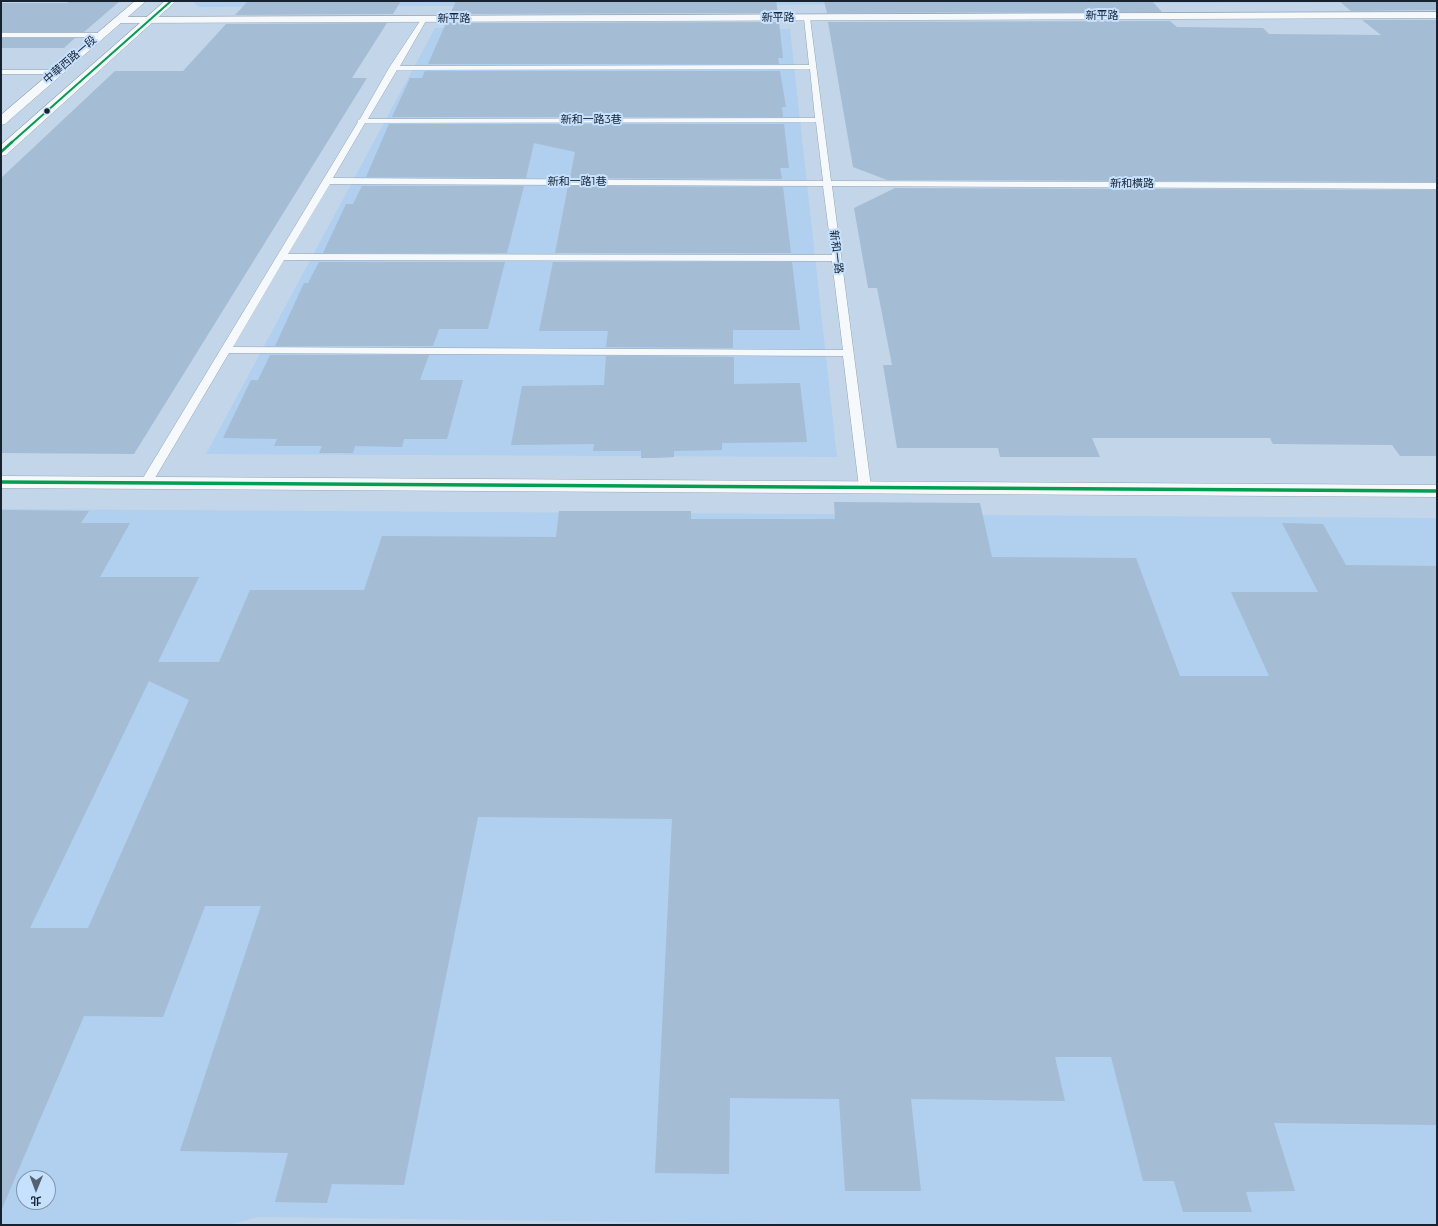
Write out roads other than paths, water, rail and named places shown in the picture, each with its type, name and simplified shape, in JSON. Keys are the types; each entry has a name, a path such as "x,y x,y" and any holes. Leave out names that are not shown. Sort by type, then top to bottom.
{"street":[{"name":"中華西路一段","path":"1,121 140,1"},
{"name":"中華西路一段","path":"1,152 171,1"},
{"name":"新平路","path":"118,20 1437,15"},
{"path":"1,482 1437,491"}],"lane":[{"name":"新和一路","path":"807,18 865,487"},
{"path":"146,483 361,121 424,19"},
{"path":"1,35 100,35"},
{"path":"393,68 813,67"},
{"path":"1,72 57,72"},
{"name":"新和一路3巷","path":"361,121 820,120"},
{"name":"新和一路1巷","path":"326,181 827,183"},
{"name":"新和橫路","path":"827,183 1437,186"},
{"path":"280,257 837,258"},
{"path":"225,350 848,353"}]}
